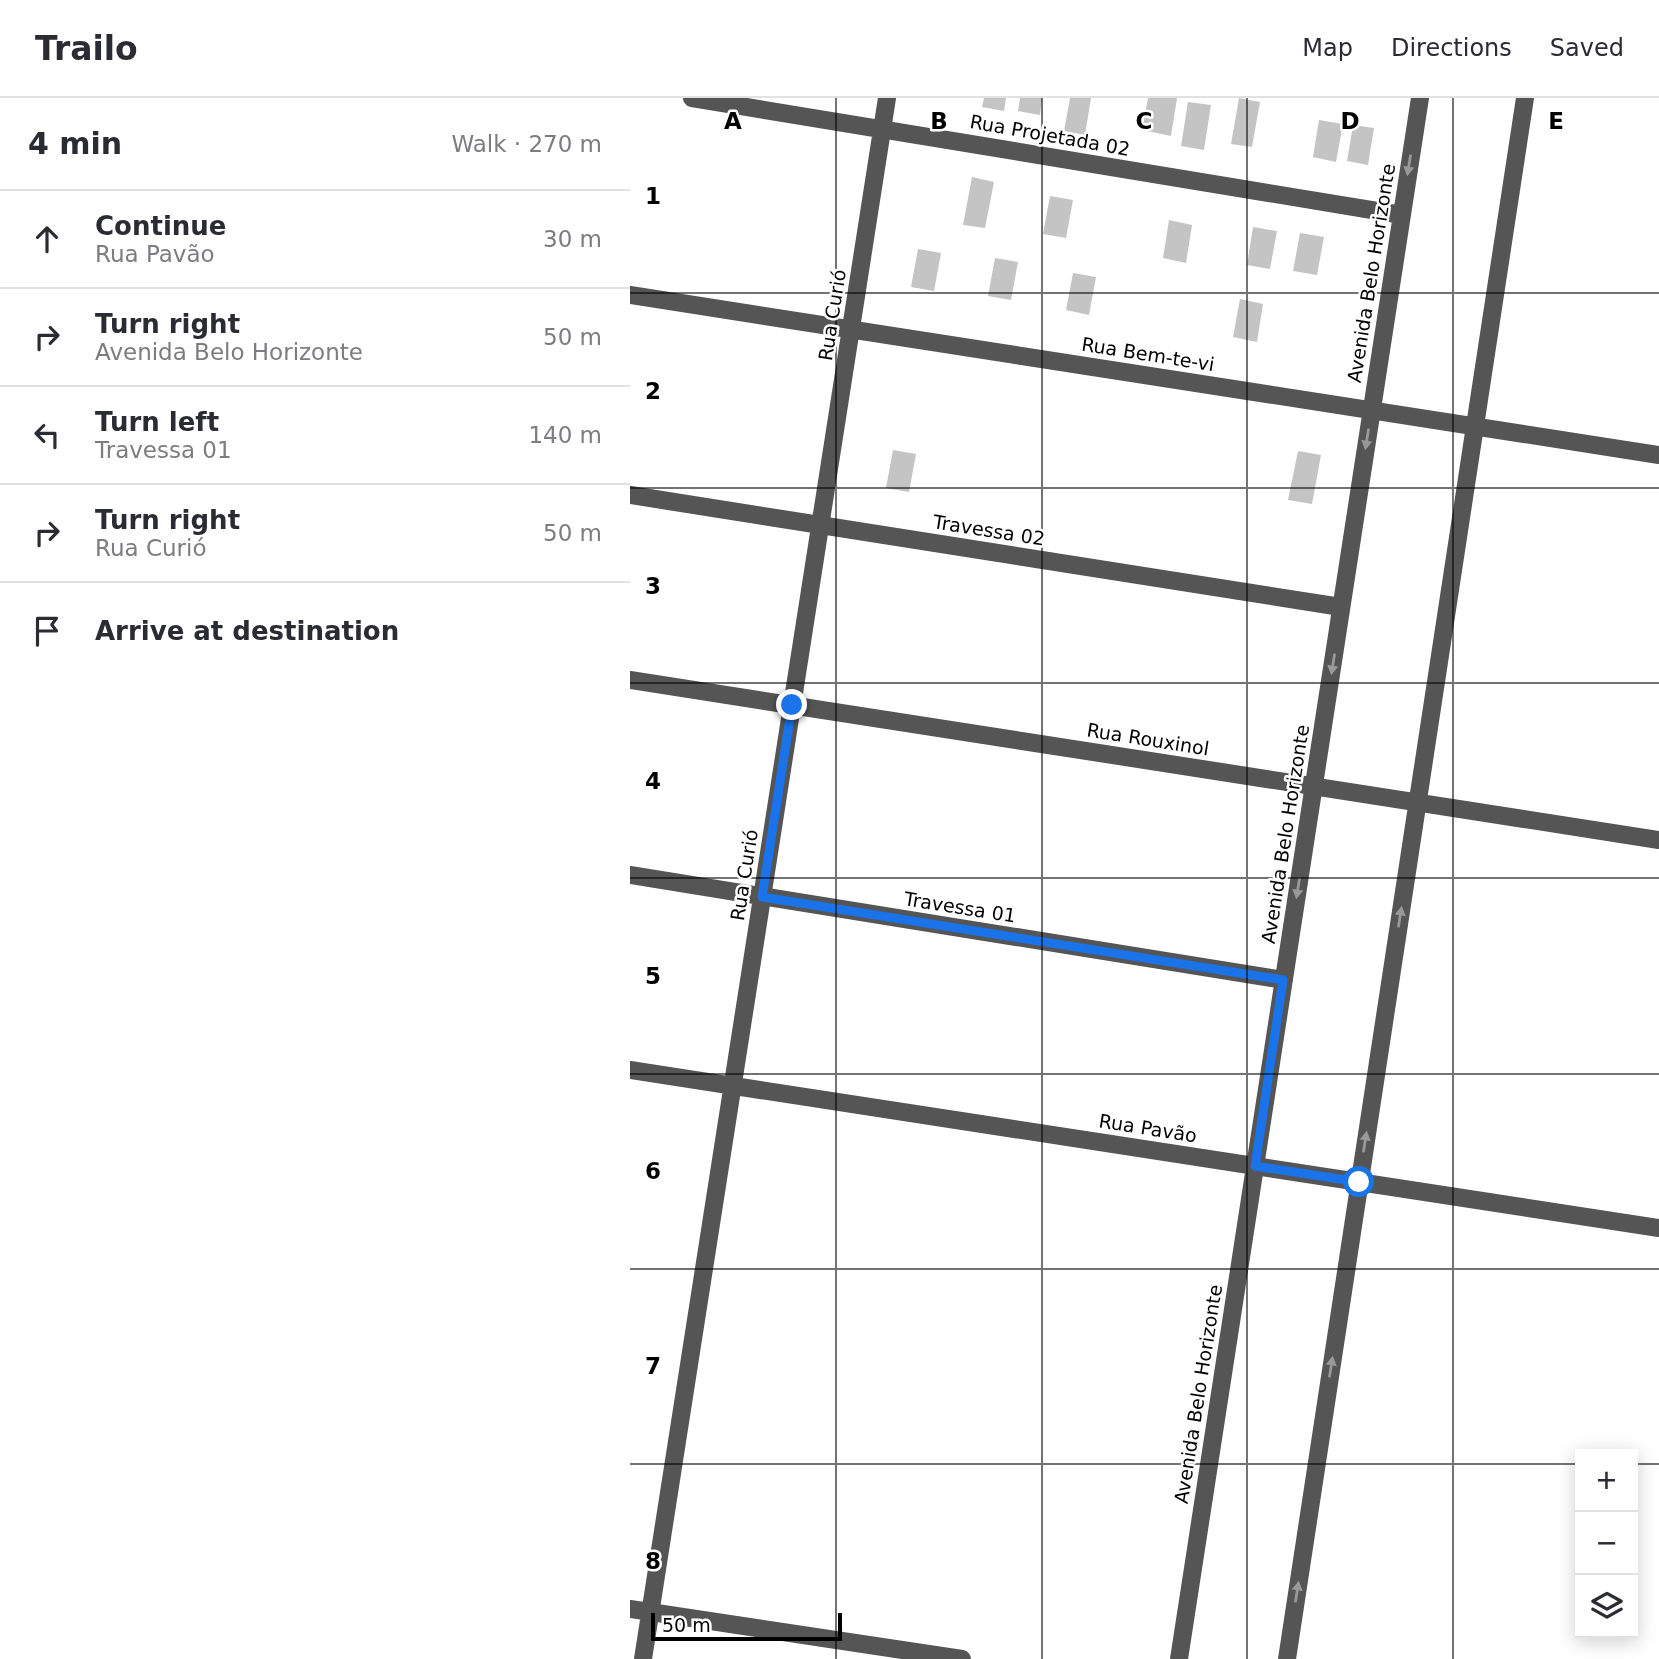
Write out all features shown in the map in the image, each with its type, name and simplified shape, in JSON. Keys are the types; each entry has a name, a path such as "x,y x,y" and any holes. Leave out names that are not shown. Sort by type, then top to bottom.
{"street":[{"name":"Rua Projetada 02","path":"692,98 1402,215"},
{"name":"Rua Curió","path":"643,1659 887,98"},
{"name":"Avenida Belo Horizonte","path":"1179,1659 1420,98"},
{"path":"1287,1659 1525,98"},
{"name":"Rua Bem-te-vi","path":"630,295 1659,455"},
{"name":"Travessa 02","path":"630,495 1341,607"},
{"name":"Rua Rouxinol","path":"630,680 1659,840"},
{"name":"Travessa 01","path":"630,876 1283,980"},
{"name":"Rua Pavão","path":"630,1070 1659,1228"},
{"path":"630,1609 962,1659"}],"building":[{"path":"984,98 1006,98 1004,111 982,107"},
{"path":"1020,98 1042,98 1040,115 1018,111"},
{"path":"1070,98 1091,98 1085,135 1064,131"},
{"path":"1148,98 1177,98 1171,136 1142,130"},
{"path":"1239,98 1260,102 1252,147 1231,144"},
{"path":"1188,102 1211,105 1204,150 1181,146"},
{"path":"1319,120 1343,124 1336,162 1313,157"},
{"path":"1353,125 1374,128 1368,165 1347,161"},
{"path":"972,177 994,182 985,228 963,225"},
{"path":"1050,196 1073,200 1066,238 1043,234"},
{"path":"1169,220 1192,225 1186,263 1163,258"},
{"path":"1253,227 1277,231 1270,269 1247,265"},
{"path":"1300,233 1324,237 1317,275 1293,271"},
{"path":"918,249 941,253 934,291 911,287"},
{"path":"995,258 1018,262 1011,300 988,296"},
{"path":"1073,273 1096,277 1089,315 1066,310"},
{"path":"1240,299 1263,304 1257,342 1233,337"},
{"path":"893,450 916,454 909,492 886,488"},
{"path":"1298,451 1321,455 1312,504 1288,500"}],"route":[{"path":"792,705 762,897 1283,980 1255,1166 1359,1182"}]}
